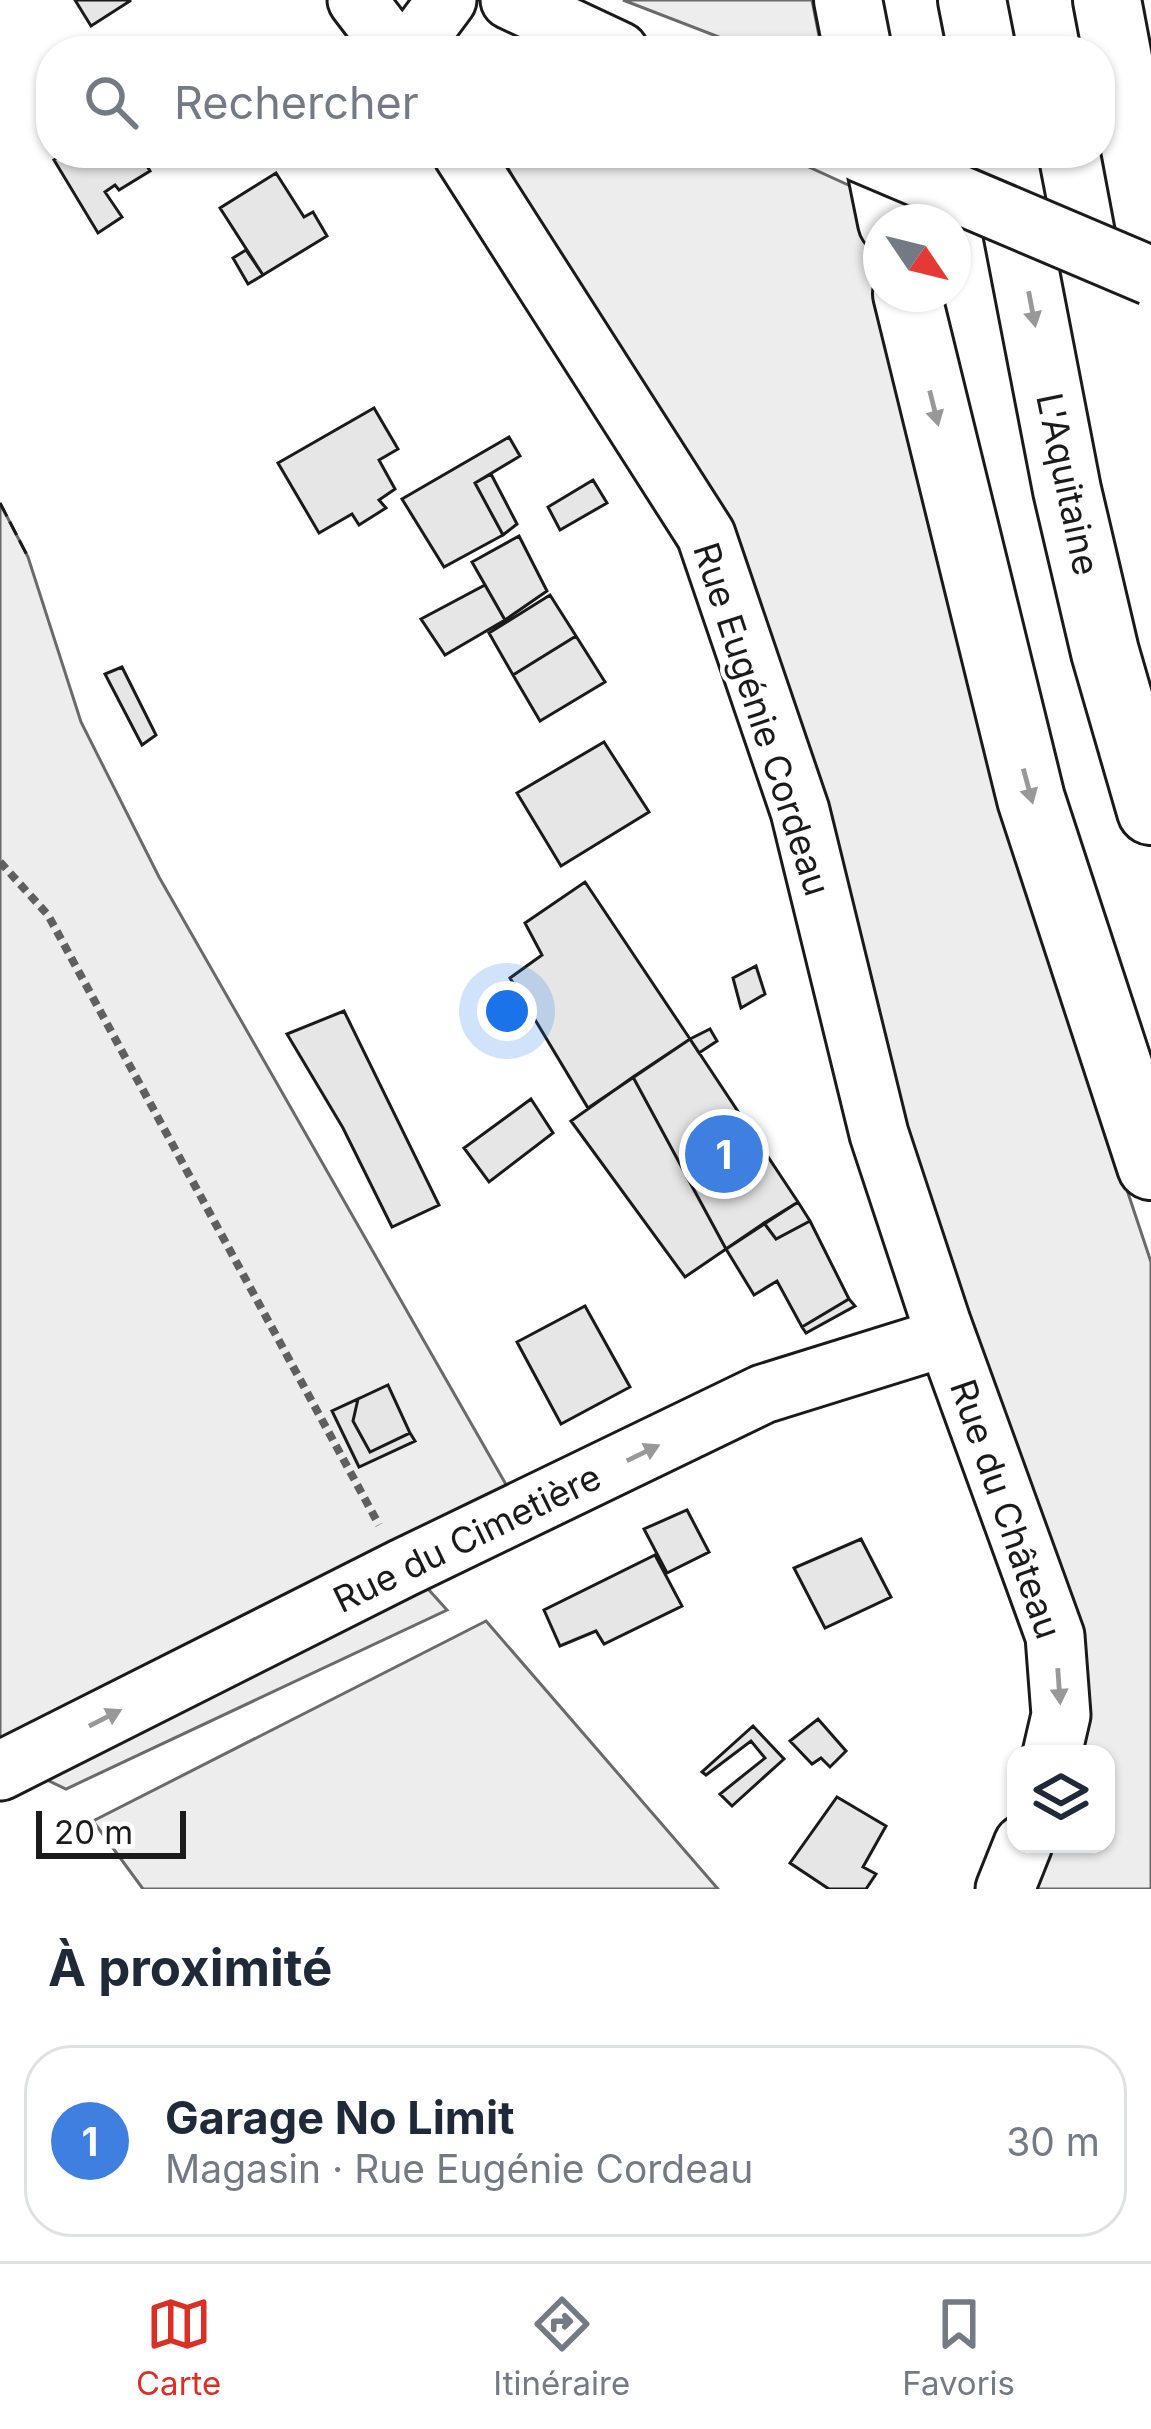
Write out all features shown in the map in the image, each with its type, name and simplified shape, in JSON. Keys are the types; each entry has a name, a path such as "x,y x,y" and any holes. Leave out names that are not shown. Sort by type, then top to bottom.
{"highway":[{"path":"848,0 855,36"},
{"path":"972,0 979,36"},
{"path":"1107,0 1114,36"},
{"path":"1115,42 1151,233"},
{"path":"881,168 888,204"},
{"name":"L'Aquitaine","path":"1005,168 1067,490 1105,652 1151,811"},
{"path":"911,312 1031,799 1151,1166"}],"street":[{"path":"383,25 447,0"},
{"path":"510,0 587,36"},
{"name":"Rue Eugénie Cordeau","path":"472,168 706,535 800,811 879,1134 946,1337"},
{"path":"896,168 1151,277"},
{"name":"Rue du Cimetière","path":"0,1771 763,1394 946,1337"},
{"name":"Rue du Château","path":"946,1337 1055,1636 1061,1715 1054,1745"},
{"path":"1004,1889 1019,1853"}],"path":[{"path":"0,862 47,915 403,1568"}],"shaded area":[{"path":"623,0 812,0 819,36 716,36"},
{"path":"508,168 811,168 868,194 870,204 863,204 863,312 886,312 1062,995 1151,1262 1151,1889 1005,1889 1019,1853 1115,1853 1115,1745 1054,1745 1061,1715 706,535"},
{"path":"0,503 28,557 81,722 159,877 508,1488 0,1744"},
{"path":"420,1580 447,1610 66,1789 24,1769"},
{"path":"486,1621 718,1889 143,1889 93,1821"}],"building":[{"path":"75,0 130,0 130,1 91,26"},
{"path":"59,168 148,168 119,190 115,185 105,192 122,217 98,233"},
{"path":"276,173 304,217 313,212 327,236 263,275 220,208"},
{"path":"246,250 263,275 248,284 233,258"},
{"path":"374,408 398,449 379,460 395,489 379,500 386,508 359,525 352,514 319,533 278,463"},
{"path":"509,437 520,456 475,483 503,535 444,567 402,499"},
{"path":"491,474 517,524 503,535 475,483"},
{"path":"593,480 607,503 560,530 548,507"},
{"path":"519,536 547,591 505,620 472,562"},
{"path":"485,585 505,620 445,655 421,619"},
{"path":"550,595 576,636 513,675 489,633"},
{"path":"576,636 605,682 540,721 513,675"},
{"path":"122,667 156,735 142,745 105,674"},
{"path":"604,742 649,812 561,866 517,793"},
{"path":"585,882 690,1039 588,1108 510,978 542,955 525,923"},
{"path":"756,966 765,994 741,1008 733,978"},
{"path":"344,1011 439,1205 392,1227 343,1128 287,1034"},
{"path":"710,1029 717,1041 699,1053 690,1039"},
{"path":"690,1039 798,1202 726,1249 633,1077"},
{"path":"633,1077 726,1249 685,1277 571,1121"},
{"path":"531,1099 553,1133 489,1182 464,1148"},
{"path":"798,1202 810,1221 776,1239 764,1223"},
{"path":"810,1221 849,1299 802,1327 777,1281 754,1295 726,1249 764,1223 776,1239"},
{"path":"849,1299 855,1306 806,1333 802,1327"},
{"path":"585,1306 630,1387 561,1424 517,1342"},
{"path":"388,1385 410,1433 370,1452 353,1421 358,1399"},
{"path":"358,1399 353,1421 370,1452 410,1433 415,1441 359,1467 332,1411"},
{"path":"687,1510 709,1552 667,1573 644,1529"},
{"path":"861,1539 891,1597 825,1628 794,1568"},
{"path":"655,1555 682,1606 604,1644 596,1631 560,1646 544,1610"},
{"path":"818,1719 846,1751 830,1767 821,1758 812,1764 790,1741"},
{"path":"753,1726 784,1759 732,1806 720,1794 765,1758 751,1741 706,1775 702,1772"},
{"path":"837,1797 886,1826 863,1867 876,1874 866,1889 829,1889 790,1863"}],"fence":[{"path":"0,503 28,557"}],"place":[{"name":"Garage No Limit","path":"724,1154"}]}
